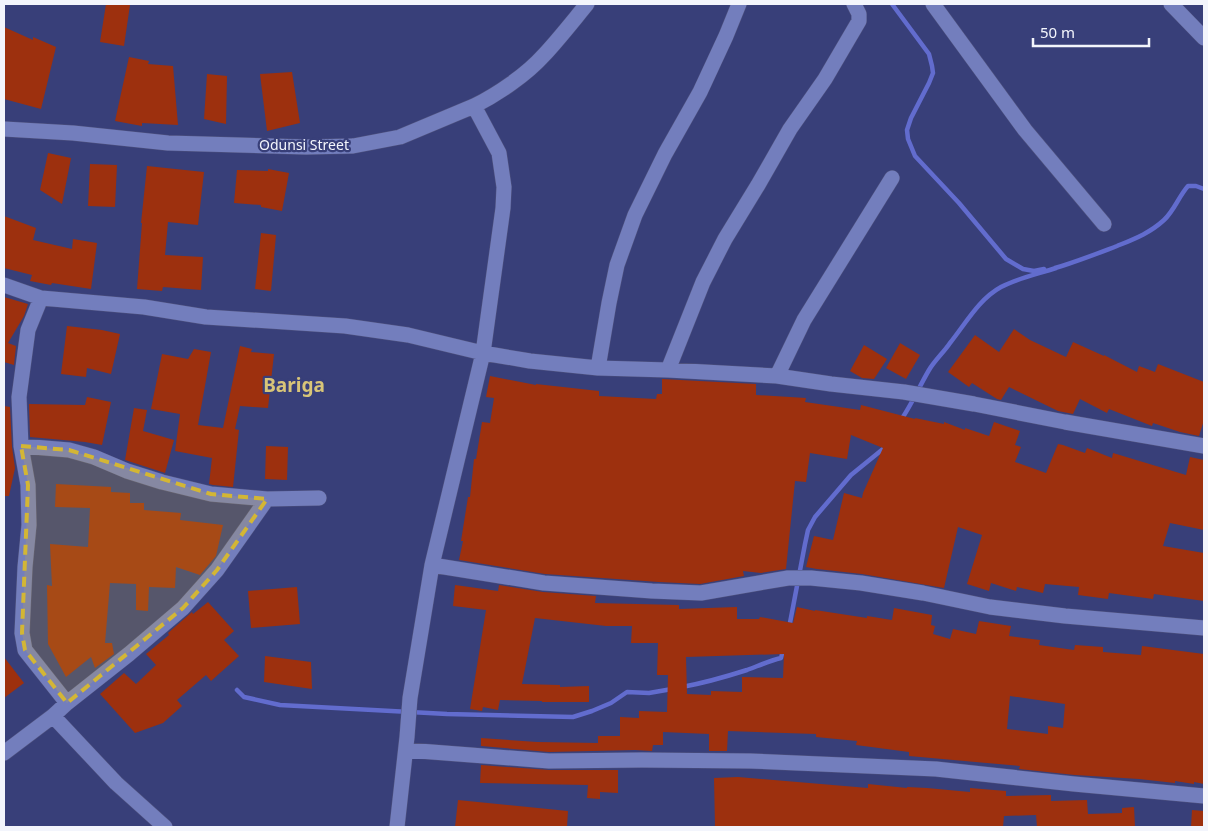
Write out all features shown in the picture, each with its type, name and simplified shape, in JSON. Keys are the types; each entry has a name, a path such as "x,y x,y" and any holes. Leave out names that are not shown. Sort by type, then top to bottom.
{"street":[{"name":"Odunsi Street","path":"4,129 73,133 168,144 306,147 353,146 400,136 485,101 520,77 543,56 587,4"},
{"path":"598,368 618,265 635,215 665,154 700,92 739,4"},
{"path":"668,370 703,282 725,239 790,129 825,79 858,21 859,14 854,4"},
{"path":"933,4 1025,130 1104,224"},
{"path":"1171,4 1204,38"},
{"path":"397,827 407,744 410,698 432,565 483,353 503,208 504,187 500,152 474,106"},
{"path":"777,376 804,320 892,178"},
{"path":"4,285 41,298 144,307 206,317 345,326 408,335 483,353 530,361 598,368 777,376 904,392 1204,446"},
{"path":"41,298 28,330 19,397 21,446 28,485 29,525 22,633 25,650 67,703"},
{"path":"21,446 69,450 94,457 127,471 162,482 212,494 267,499 319,498"},
{"path":"4,754 53,716 183,608 217,570 267,499"},
{"path":"432,565 544,583 652,591 701,592 788,578 811,578 923,592 990,607 1065,616 1204,628"},
{"path":"53,716 116,783 166,827"},
{"path":"407,744 549,760 750,761 936,769 1204,796"}],"highlighted area":[{"path":"21,446 69,450 211,494 267,499 217,570 183,608 67,703 25,650 22,633 28,485"}],"building":[{"path":"106,4 130,5 124,46 100,42"},
{"path":"4,27 33,40 33,37 56,47 41,109 4,99"},
{"path":"129,57 149,61 148,64 173,66 178,125 142,123 142,126 115,121"},
{"path":"292,72 300,123 267,131 260,74"},
{"path":"207,74 227,76 226,124 204,119"},
{"path":"48,153 71,158 62,204 40,190"},
{"path":"90,164 117,165 115,207 88,206"},
{"path":"147,166 204,172 198,225 168,222 165,255 203,257 201,290 163,287 162,291 137,289"},
{"path":"268,169 289,173 282,211 261,207 261,205 234,203 237,170 268,171"},
{"path":"4,216 36,228 33,240 72,249 73,239 97,243 91,289 30,281 32,275 4,268"},
{"path":"261,233 276,235 271,291 255,289"},
{"path":"4,297 28,304 24,316 8,343 16,346 14,365 4,362"},
{"path":"67,326 120,334 111,374 87,368 86,377 61,374"},
{"path":"1014,329 1030,340 1066,357 1073,342 1137,372 1139,366 1155,372 1158,364 1204,382 1204,420 1199,436 1153,423 1152,426 1109,409 1107,413 1080,399 1073,414 1058,411 1009,387 1001,400 997,399 972,383 969,387 948,372 975,335 999,352"},
{"path":"900,343 920,355 906,379 886,368"},
{"path":"864,345 887,359 874,379 862,378 850,371"},
{"path":"240,346 252,349 251,352 274,354 268,408 240,406 235,429 239,430 233,487 213,485 209,484 212,458 175,451 180,414 151,409 162,354 188,359 194,349 211,352 198,425 223,428"},
{"path":"490,376 536,385 599,391 599,396 656,399 657,394 662,394 662,379 756,384 756,395 806,398 805,402 860,410 861,405 915,419 944,424 944,422 989,436 994,422 1020,431 1015,445 1021,447 1015,462 1046,473 1058,444 1085,453 1087,448 1112,458 1113,453 1186,475 1190,457 1204,460 1204,530 1170,523 1163,546 1204,553 1204,601 1154,594 1153,599 1109,593 1108,599 1078,595 1079,587 1045,584 1043,593 1017,587 1016,591 991,583 989,591 967,584 982,535 958,527 944,588 862,574 806,567 814,536 833,540 844,493 862,498 883,448 851,435 847,459 810,453 806,482 795,481 786,569 761,573 743,571 744,576 700,584 545,574 459,560 468,497 470,497 474,459 476,459 482,422 490,423 494,398 486,397"},
{"path":"87,397 111,402 102,445 30,437 29,404 85,405"},
{"path":"4,406 10,407 15,468 9,496 4,496"},
{"path":"134,408 147,410 143,431 174,440 165,473 125,460"},
{"path":"266,446 288,447 287,480 265,479"},
{"path":"56,484 111,487 111,492 130,493 130,503 144,503 144,510 181,513 180,520 223,525 216,556 200,575 176,567 175,588 149,587 148,611 136,610 136,584 110,583 105,643 112,643 114,654 95,668 91,657 66,677 48,644 47,585 52,586 50,544 88,547 90,508 55,507"},
{"path":"455,585 498,591 499,585 543,592 596,596 595,603 679,605 679,609 737,607 737,619 759,619 760,617 793,623 797,607 815,611 892,620 894,608 932,615 931,625 935,626 933,634 950,639 953,629 976,634 979,621 1011,626 1009,636 1040,640 1039,645 1074,650 1075,645 1103,647 1103,652 1141,655 1142,646 1204,654 1204,784 1075,775 1019,769 1020,766 909,756 909,752 856,745 857,741 816,737 816,734 728,731 727,751 709,751 709,734 663,732 663,745 653,745 652,751 549,752 481,746 481,738 537,742 598,743 598,736 620,736 620,717 639,718 639,711 667,712 668,675 657,675 658,643 631,643 632,626 606,626 535,618 522,684 560,685 560,687 589,686 589,702 500,700 498,710 483,707 482,711 470,709 486,610 453,606","holes":["784,654 783,678 742,677 742,692 711,691 711,695 687,694 686,657","1010,696 1065,704 1063,728 1048,726 1048,734 1007,729"]},
{"path":"297,587 300,624 251,628 248,591"},
{"path":"208,602 234,631 224,640 239,656 211,681 206,675 177,700 182,706 163,723 135,733 100,694 124,673 136,684 156,665 146,654 192,612 193,614"},
{"path":"265,656 311,662 312,689 264,682"},
{"path":"4,657 24,683 4,698"},
{"path":"481,765 549,770 618,770 618,793 600,792 600,799 587,798 588,785 480,783"},
{"path":"738,777 868,788 868,784 970,792 970,788 1006,791 1006,796 1051,795 1051,801 1087,800 1088,814 1122,813 1122,808 1134,807 1135,827 1037,827 1036,815 1004,816 1003,827 715,827 714,778"},
{"path":"458,800 568,811 567,827 455,827"},
{"path":"1192,810 1204,811 1204,827 1191,827"}],"waterway":[{"path":"892,4 929,54 932,66 933,73 907,130 908,139 915,156 959,203 1006,259 1023,269 1034,271 1044,269"},
{"path":"1055,268 1094,255 1142,235 1159,225 1168,216 1188,186 1204,189"},
{"path":"901,420 931,366 986,298 1001,287 1056,268"},
{"path":"789,628 808,530 815,517 851,475 885,446"},
{"path":"682,687 731,675 781,658 783,650"},
{"path":"237,690 244,697 280,705 447,714 573,717 611,703 627,692 649,693 672,689"}],"district":[{"name":"Bariga","path":"294,385"}]}
